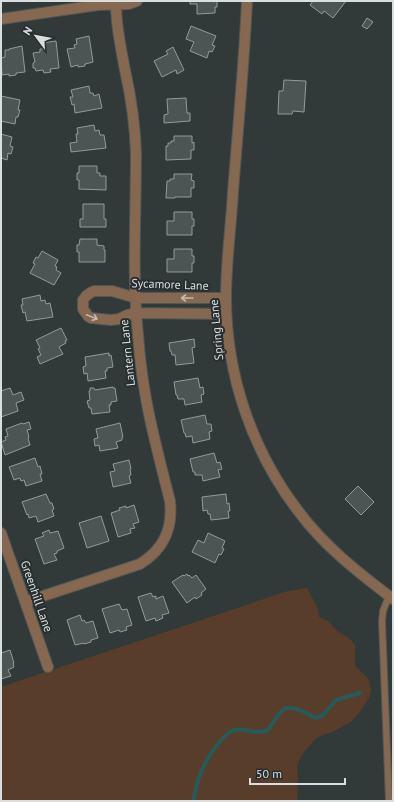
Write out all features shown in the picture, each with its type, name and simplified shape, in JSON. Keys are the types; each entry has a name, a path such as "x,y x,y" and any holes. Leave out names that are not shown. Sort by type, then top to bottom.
{"street":[{"path":"1,19 98,5 129,4 137,1"},
{"name":"Spring Lane","path":"247,1 226,279 226,314 229,344 239,392 248,424 255,439 274,477 299,513 326,544 391,598"},
{"name":"Lantern Lane","path":"25,602 140,564 149,559 162,544 170,524 170,501 145,396 139,344 136,313 136,133 116,16 116,5"},
{"name":"Sycamore Lane","path":"226,298 136,298 118,292 94,291 86,296 82,305 88,316 95,319 119,319 136,313 226,314"},
{"name":"Greenhill Lane","path":"1,533 48,667"}],"lane":[{"path":"389,801 382,621 383,611 391,598"}],"shaded area":[{"path":"307,588 318,609 319,617 328,621 337,631 349,638 355,645 355,666 369,680 371,691 369,698 351,722 315,739 303,753 297,765 297,801 1,801 1,687 288,591"}],"building":[{"path":"190,1 217,1 215,13 197,14 197,4 190,4"},
{"path":"313,1 346,1 333,18 324,11 322,14 310,5"},
{"path":"367,18 373,22 367,29 362,26"},
{"path":"191,26 216,36 212,45 215,46 212,52 209,51 207,58 190,51 194,42 186,39"},
{"path":"89,36 93,62 85,64 85,66 78,67 78,65 71,67 67,49 75,48 74,45 77,44 76,39"},
{"path":"56,41 59,68 50,69 51,72 44,73 43,70 36,71 35,68 33,68 33,63 35,62 33,53 40,52 40,49 43,49 42,43"},
{"path":"22,46 25,72 16,73 16,75 9,76 9,74 2,75 1,58 5,57 5,50"},
{"path":"173,47 184,70 177,74 176,70 162,77 154,61 168,54 166,51"},
{"path":"284,80 306,81 304,112 293,111 292,114 278,114 279,91 283,91"},
{"path":"89,86 90,93 93,93 94,96 99,94 102,108 75,113 74,104 72,105 70,97 73,97 71,90"},
{"path":"1,96 20,100 18,110 20,110 18,117 16,117 15,124 1,121"},
{"path":"186,98 187,113 190,113 190,121 164,123 164,115 168,114 167,99"},
{"path":"94,125 95,131 99,130 100,135 104,135 106,148 71,152 70,143 77,142 77,128"},
{"path":"1,134 12,137 10,146 13,147 11,154 8,153 7,160 1,158"},
{"path":"174,136 192,136 194,150 191,150 191,159 166,160 166,146 168,146 168,143 171,143 171,141 174,141"},
{"path":"79,166 97,166 97,173 100,173 100,176 106,176 106,190 79,189 77,173 79,173"},
{"path":"174,174 192,174 191,180 194,181 194,188 191,188 191,197 166,198 167,181 174,179"},
{"path":"83,204 104,204 104,219 106,219 106,227 80,227 80,219 83,219"},
{"path":"174,212 192,212 194,226 192,226 192,235 167,235 167,221 174,221"},
{"path":"80,239 97,239 97,245 104,246 105,262 79,262 77,245 79,245"},
{"path":"174,249 192,249 194,263 192,263 192,272 167,272 167,259 174,259"},
{"path":"42,251 58,260 55,266 57,267 56,270 61,273 54,285 30,273 35,264 33,263 36,257 38,258"},
{"path":"40,295 41,301 45,300 46,304 50,303 53,317 27,321 25,312 23,313 21,305 23,305 22,299"},
{"path":"61,328 67,340 65,341 66,343 59,347 63,354 40,364 37,357 41,355 38,349 40,348 36,340"},
{"path":"194,339 195,347 192,348 194,363 176,365 175,355 172,355 170,351 169,343"},
{"path":"109,353 109,356 111,355 113,367 107,368 107,371 105,371 106,378 88,381 87,373 84,374 83,367 86,366 85,357"},
{"path":"198,378 200,388 203,387 204,394 201,395 202,402 185,405 184,399 178,399 176,395 174,382"},
{"path":"10,388 13,395 21,392 24,400 16,403 18,411 1,417 1,391"},
{"path":"90,388 94,388 95,390 115,388 117,401 111,402 111,405 109,405 110,412 92,414 91,408 89,408 87,401 90,400"},
{"path":"205,415 207,424 211,424 212,431 209,432 210,439 193,443 192,436 186,437 181,420"},
{"path":"29,422 31,429 27,430 30,445 5,455 1,442 6,440 5,437 8,436 6,429"},
{"path":"120,423 123,437 122,440 116,442 118,448 100,451 99,445 95,446 94,439 98,438 96,429"},
{"path":"214,453 217,463 220,462 222,469 218,470 220,477 203,481 202,475 195,475 195,472 193,472 190,459"},
{"path":"35,458 38,467 40,466 42,481 26,486 24,480 21,481 20,478 14,480 9,467"},
{"path":"129,460 131,475 129,476 131,483 113,487 110,472 115,471 113,464"},
{"path":"358,486 374,502 361,515 345,499"},
{"path":"46,494 50,503 52,503 54,516 38,522 36,516 29,518 22,502"},
{"path":"226,494 227,504 229,503 230,511 228,511 229,518 211,520 210,514 208,514 207,510 203,511 202,497"},
{"path":"134,505 139,522 133,524 135,528 130,529 131,533 118,537 111,513 120,510 119,508 126,506 126,508"},
{"path":"101,516 109,541 87,548 79,523"},
{"path":"49,530 50,533 58,531 64,548 54,554 57,560 44,564 35,539 44,536 42,533"},
{"path":"208,533 225,541 222,548 224,549 221,555 219,554 215,563 192,552 198,540 204,543"},
{"path":"187,574 192,578 196,575 206,589 201,593 202,595 196,599 195,597 187,603 172,582"},
{"path":"151,593 153,597 156,596 156,599 163,596 169,613 162,615 163,618 156,621 155,618 146,621 138,597"},
{"path":"119,604 122,610 127,609 132,625 126,627 127,630 120,632 119,630 110,633 102,609"},
{"path":"80,615 82,621 84,620 86,623 93,621 98,638 91,640 91,642 75,645 67,620"},
{"path":"10,650 14,667 8,670 11,676 1,679 1,653"}],"waterway":[{"path":"193,801 198,780 204,767 212,752 228,733 234,730 259,732 268,730 278,715 285,708 301,710 315,718 322,716 336,700 360,693"}]}
